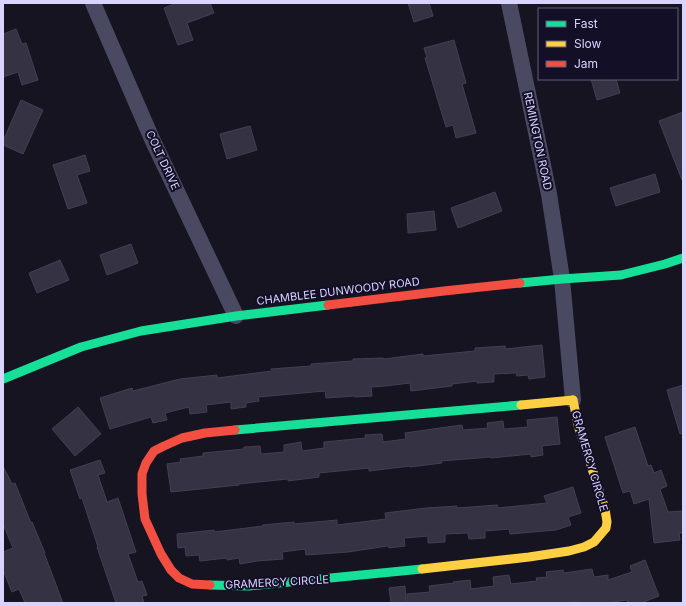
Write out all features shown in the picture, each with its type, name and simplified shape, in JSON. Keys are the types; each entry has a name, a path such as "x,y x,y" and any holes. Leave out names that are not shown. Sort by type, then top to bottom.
{"street":[{"name":"COLT DRIVE","path":"93,3 152,139 236,316"},
{"name":"REMINGTON ROAD","path":"509,3 549,194 562,279"},
{"name":"CHAMBLEE DUNWOODY ROAD","path":"3,379 81,347 141,331 236,316 444,291 562,279 621,275 683,258"},
{"name":"GRAMERCY CIRCLE","path":"562,279 573,400 578,425 605,509 607,537 584,547 569,551 529,557 249,586 192,584 177,583 161,554 145,519 142,494 142,460 154,451 182,438 205,433 573,400"}],"building":[{"path":"177,3 210,3 214,13 187,23 193,40 178,45 164,8"},
{"path":"408,3 429,3 433,16 414,22"},
{"path":"16,29 22,44 26,43 38,80 22,85 18,72 3,77 3,34"},
{"path":"454,40 466,83 462,84 476,133 456,138 453,125 446,127 425,58 427,58 424,48"},
{"path":"591,80 616,80 620,93 597,100"},
{"path":"21,100 43,110 23,154 3,145 3,141"},
{"path":"683,112 683,180 682,180 659,121"},
{"path":"250,126 257,150 227,159 220,134"},
{"path":"85,155 90,171 77,175 87,203 68,209 53,165"},
{"path":"655,174 660,192 616,206 610,188"},
{"path":"495,192 502,211 458,228 451,208"},
{"path":"434,211 436,230 408,233 407,214"},
{"path":"131,244 138,263 107,275 100,255"},
{"path":"60,260 69,280 37,293 29,273"},
{"path":"542,345 545,377 529,379 528,375 517,376 516,373 494,374 494,382 477,383 477,381 411,391 410,383 371,387 372,396 326,398 325,391 258,397 259,401 246,403 246,407 231,409 231,402 206,405 207,412 190,414 189,407 165,413 167,420 153,423 151,417 110,429 100,398 132,388 133,391 180,379 217,375 217,378 272,371 271,369 311,366 311,364 353,361 353,359 384,359 423,354 423,356 475,351 475,348 505,346 506,349"},
{"path":"683,385 683,433 680,434 667,390"},
{"path":"78,407 101,434 75,456 52,429"},
{"path":"557,417 560,444 542,446 543,455 531,457 531,454 441,461 442,463 369,471 369,468 319,473 319,477 288,481 288,479 171,492 167,464 181,462 180,459 203,456 203,453 260,446 261,454 284,452 284,445 301,442 302,451 324,448 324,442 366,438 365,435 382,434 383,442 406,439 405,433 462,425 463,430 488,428 487,423 503,421 504,429 528,427 527,420"},
{"path":"635,427 648,466 651,465 654,473 661,470 667,486 660,489 668,512 683,511 683,533 679,533 680,540 654,543 649,499 634,504 630,491 623,493 605,437"},
{"path":"100,460 105,473 98,475 107,502 118,498 136,552 128,554 138,582 142,581 147,595 142,596 144,603 116,603 82,498 80,499 70,470"},
{"path":"3,466 12,484 15,483 45,553 63,603 25,603 19,589 12,592 3,570 3,552 13,548 3,524"},
{"path":"573,487 581,513 568,517 571,525 556,530 510,534 509,529 485,531 485,538 469,539 468,533 445,534 445,542 428,543 428,536 404,538 405,546 389,548 388,546 348,552 306,555 305,549 282,552 283,559 240,564 239,558 200,561 199,555 186,556 185,547 178,548 177,534 214,530 214,532 294,522 294,524 337,520 337,525 386,519 385,513 426,508 457,506 457,508 497,505 498,508 547,503 544,496"},
{"path":"645,560 659,596 641,603 628,603 627,600 606,603 581,603 580,601 562,603 407,603 407,594 430,592 429,586 470,580 471,589 494,586 493,577 509,575 511,584 537,581 536,578 547,577 546,572 563,570 564,573 592,569 594,577 608,575 608,580 632,572 630,566"},
{"path":"405,586 406,603 391,603 389,588"}],"traffic: fast":[{"path":"520,283 621,275 683,258"},
{"path":"3,379 81,347 141,331 236,316 328,305"},
{"path":"235,430 521,405"},
{"path":"210,585 249,586 422,569"}],"traffic: slow":[{"path":"422,569 569,551 584,547 594,542 606,528 607,522 605,509 578,425 573,400"},
{"path":"521,405 573,400"}],"traffic: jam":[{"path":"328,305 520,283"},
{"path":"210,585 192,584 179,578 171,570 161,554 145,519 142,494 142,474 146,463 154,451 164,446 182,438 205,433 235,430"}]}
